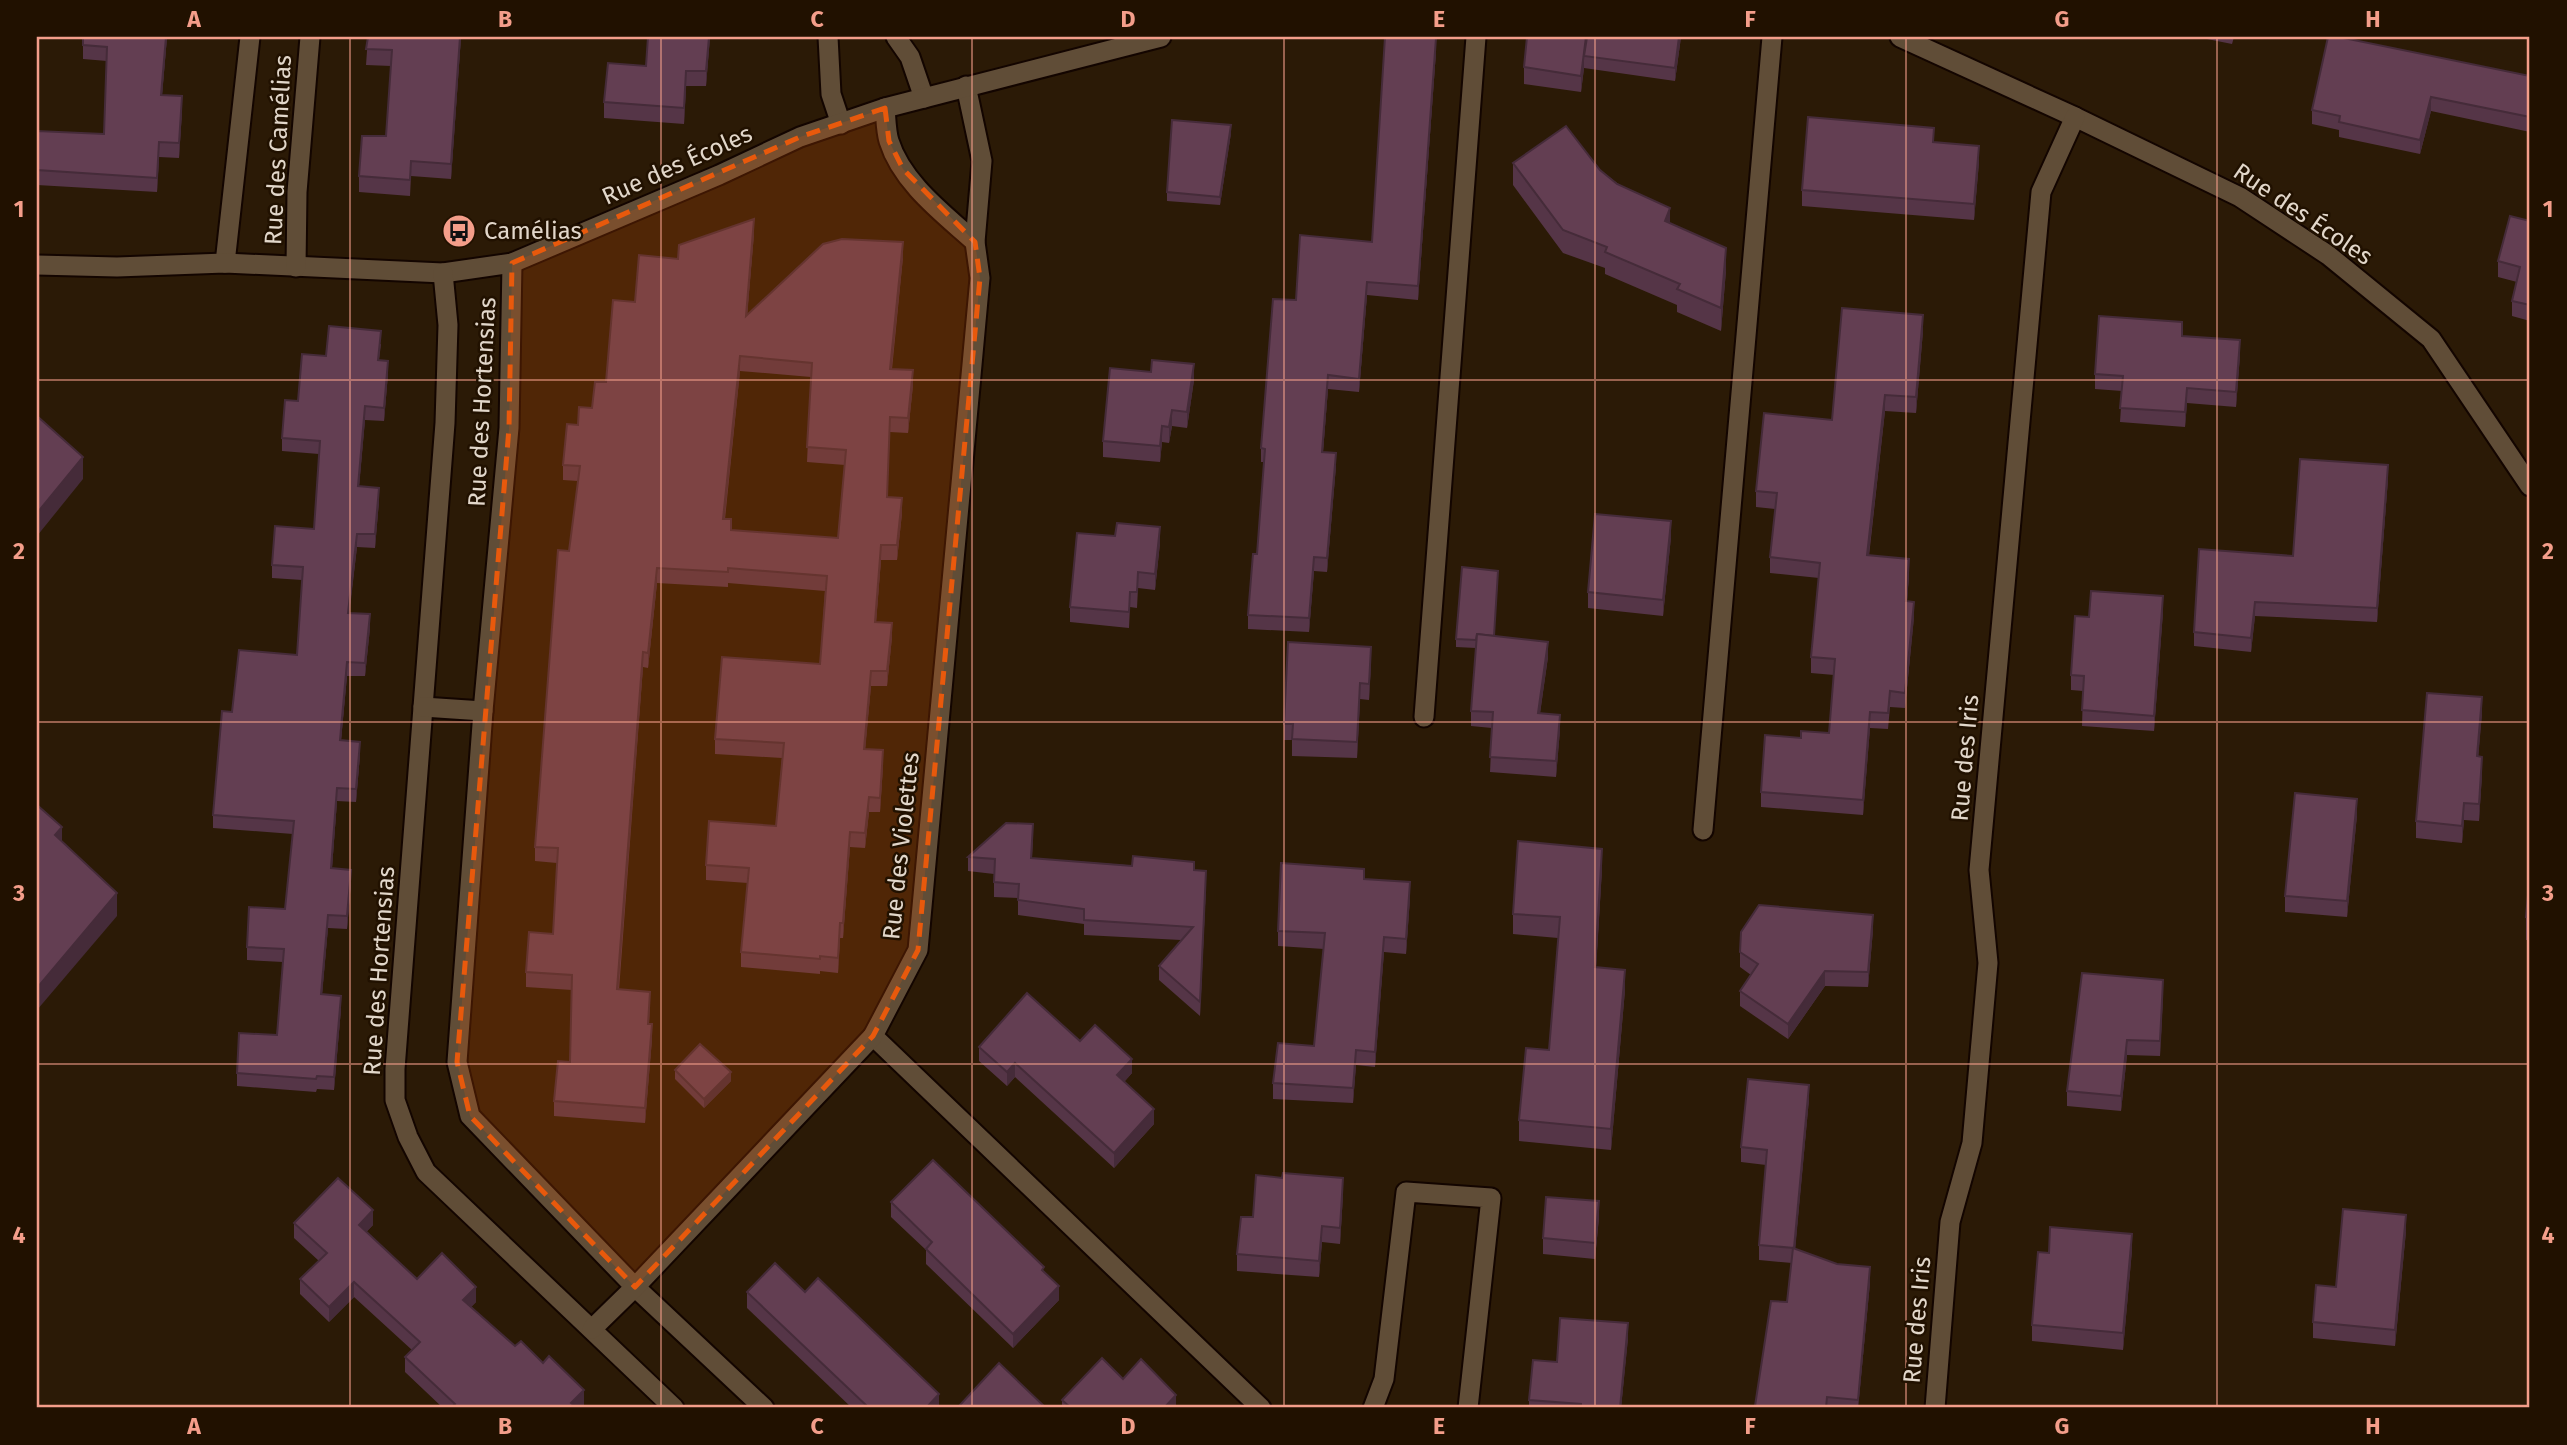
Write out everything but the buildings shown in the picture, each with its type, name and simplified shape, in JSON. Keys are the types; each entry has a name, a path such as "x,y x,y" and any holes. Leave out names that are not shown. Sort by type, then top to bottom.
{"street":[{"name":"Rue des Camélias","path":"225,263 250,37"},
{"name":"Rue des Camélias","path":"296,267 297,192 310,37"},
{"path":"828,37 831,94 841,124"},
{"path":"896,37 910,57 924,98"},
{"name":"Rue des Écoles","path":"37,265 117,267 225,263 443,273 512,262 719,175 800,137 885,108 1161,37"},
{"path":"1424,717 1476,37"},
{"path":"1703,830 1772,37"},
{"name":"Rue des Écoles","path":"1900,37 2075,117 2240,197 2328,255 2431,340 2530,486"},
{"name":"Rue des Violettes","path":"873,1036 918,950 980,278 975,242 982,161 965,86"},
{"path":"885,108 889,141 903,170 928,198 975,242"},
{"name":"Rue des Iris","path":"1935,1408 1950,1222 1972,1143 1988,963 1979,870 2041,192 2075,117"},
{"name":"Rue des Hortensias","path":"512,262 509,428 483,711 457,1062 470,1116 635,1287 764,1408"},
{"name":"Rue des Hortensias","path":"443,273 447,325 444,423 396,1069 396,1100 408,1137 426,1172 674,1408"},
{"path":"423,707 483,711"},
{"path":"592,1329 873,1036 1261,1408"},
{"path":"1373,1408 1384,1379 1406,1192 1490,1198 1468,1408"}],"highlighted area":[{"path":"885,108 889,141 903,169 975,242 980,278 918,950 873,1036 635,1287 470,1116 457,1062 509,428 512,263 800,137"}],"place":[{"name":"Camélias","path":"459,231"}]}
